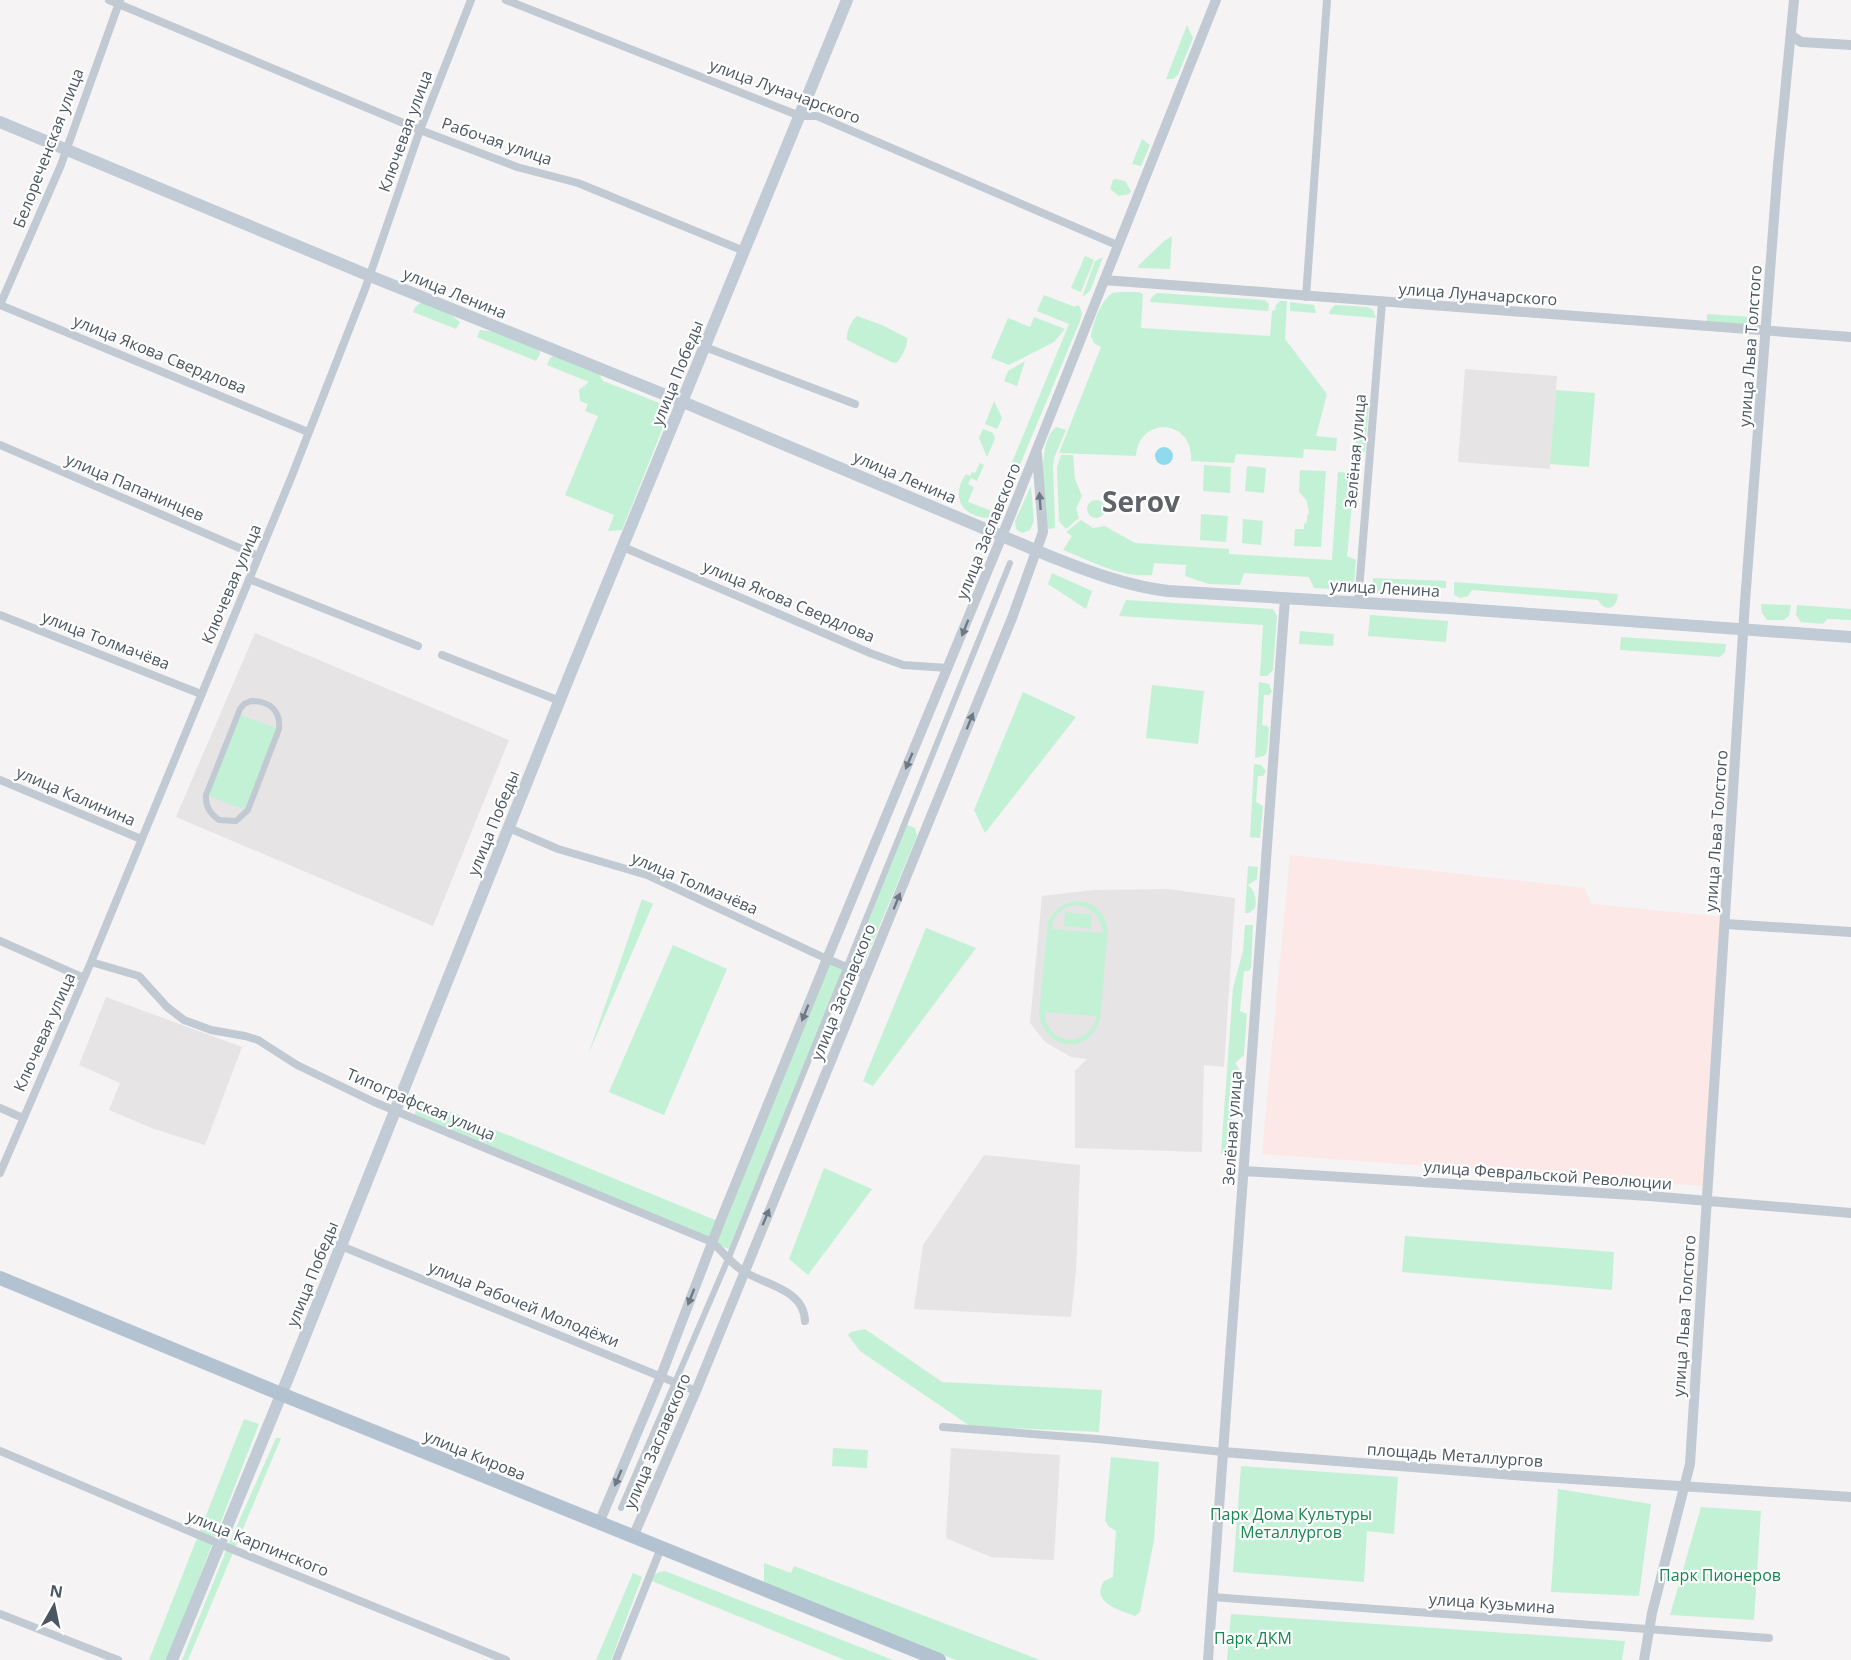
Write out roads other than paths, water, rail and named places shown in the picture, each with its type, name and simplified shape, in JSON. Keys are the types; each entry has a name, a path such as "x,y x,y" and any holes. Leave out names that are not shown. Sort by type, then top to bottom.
{"main road":[{"name":"улица Победы","path":"172,1660 560,701 847,0"},
{"name":"улица Ленина","path":"0,122 1098,575 1145,588 1851,637"},
{"name":"улица Кирова","path":"0,1278 939,1660"}],"street":[{"name":"Рабочая улица","path":"109,0 119,2 420,130 517,167 578,183 744,251"},
{"name":"Ключевая улица","path":"0,1173 91,962 249,579 370,276 420,130 471,0"},
{"name":"улица Луначарского","path":"506,0 800,116 817,116 1117,245"},
{"name":"улица Заславского","path":"599,1523 661,1376 712,1242 827,959 1003,535 1216,0"},
{"path":"1306,297 1327,0"},
{"name":"улица Льва Толстого","path":"1644,1660 1648,1629 1690,1464 1744,629 1786,71 1792,36 1794,0"},
{"name":"Белореченская улица","path":"0,305 67,150 119,2"},
{"path":"1792,36 1801,42 1851,45"},
{"name":"улица Луначарского","path":"1104,280 1851,337"},
{"name":"Зелёная улица","path":"1358,603 1382,302"},
{"name":"улица Якова Свердлова","path":"0,305 308,432"},
{"path":"705,347 855,404"},
{"name":"улица Папанинцев","path":"0,446 258,556"},
{"name":"улица Заславского","path":"633,1537 696,1391 743,1271 1012,618 1043,532 1037,451"},
{"name":"улица Якова Свердлова","path":"623,547 870,653 903,665 948,668"},
{"name":"улица Заславского","path":"621,1508 729,1257 1010,562"},
{"path":"249,579 418,646"},
{"name":"Зелёная улица","path":"1208,1660 1286,598"},
{"name":"улица Толмачёва","path":"0,615 201,694"},
{"path":"442,655 560,701"},
{"path":"251,701 267,703 277,713 280,727 248,810 236,821 229,822 214,817 206,803 206,795 238,714 244,704 251,701"},
{"name":"улица Калинина","path":"0,780 141,839"},
{"name":"улица Толмачёва","path":"509,828 558,849 647,876 866,975"},
{"path":"1726,924 1851,932"},
{"path":"0,942 84,978"},
{"name":"Типографская улица","path":"91,962 139,976 167,1007 184,1020 211,1030 258,1040 297,1065 395,1112 712,1242 743,1271"},
{"path":"0,1108 23,1118"},
{"name":"улица Февральской Революции","path":"1244,1171 1707,1200 1727,1204 1851,1213"},
{"name":"улица Рабочей Молодёжи","path":"341,1246 696,1391"},
{"path":"743,1271 773,1284 796,1299 805,1310 805,1321"},
{"path":"943,1427 1223,1452"},
{"name":"улица Карпинского","path":"0,1450 220,1544 506,1660"},
{"name":"площадь Металлургов","path":"1223,1452 1526,1476 1851,1497"},
{"path":"616,1660 661,1548"},
{"name":"улица Кузьмина","path":"1212,1597 1769,1638"},
{"path":"0,1614 118,1660"}],"water":[{"path":"1160,447 1168,447 1173,452 1171,463 1160,465 1155,460 1155,452"}],"district":[{"name":"Serov","path":"1141,501"}],"park label":[{"name":"Парк Дома Культуры Металлургов","path":"1291,1523"},
{"name":"Парк Пионеров","path":"1720,1575"},
{"name":"Парк ДКМ","path":"1253,1638"}]}
